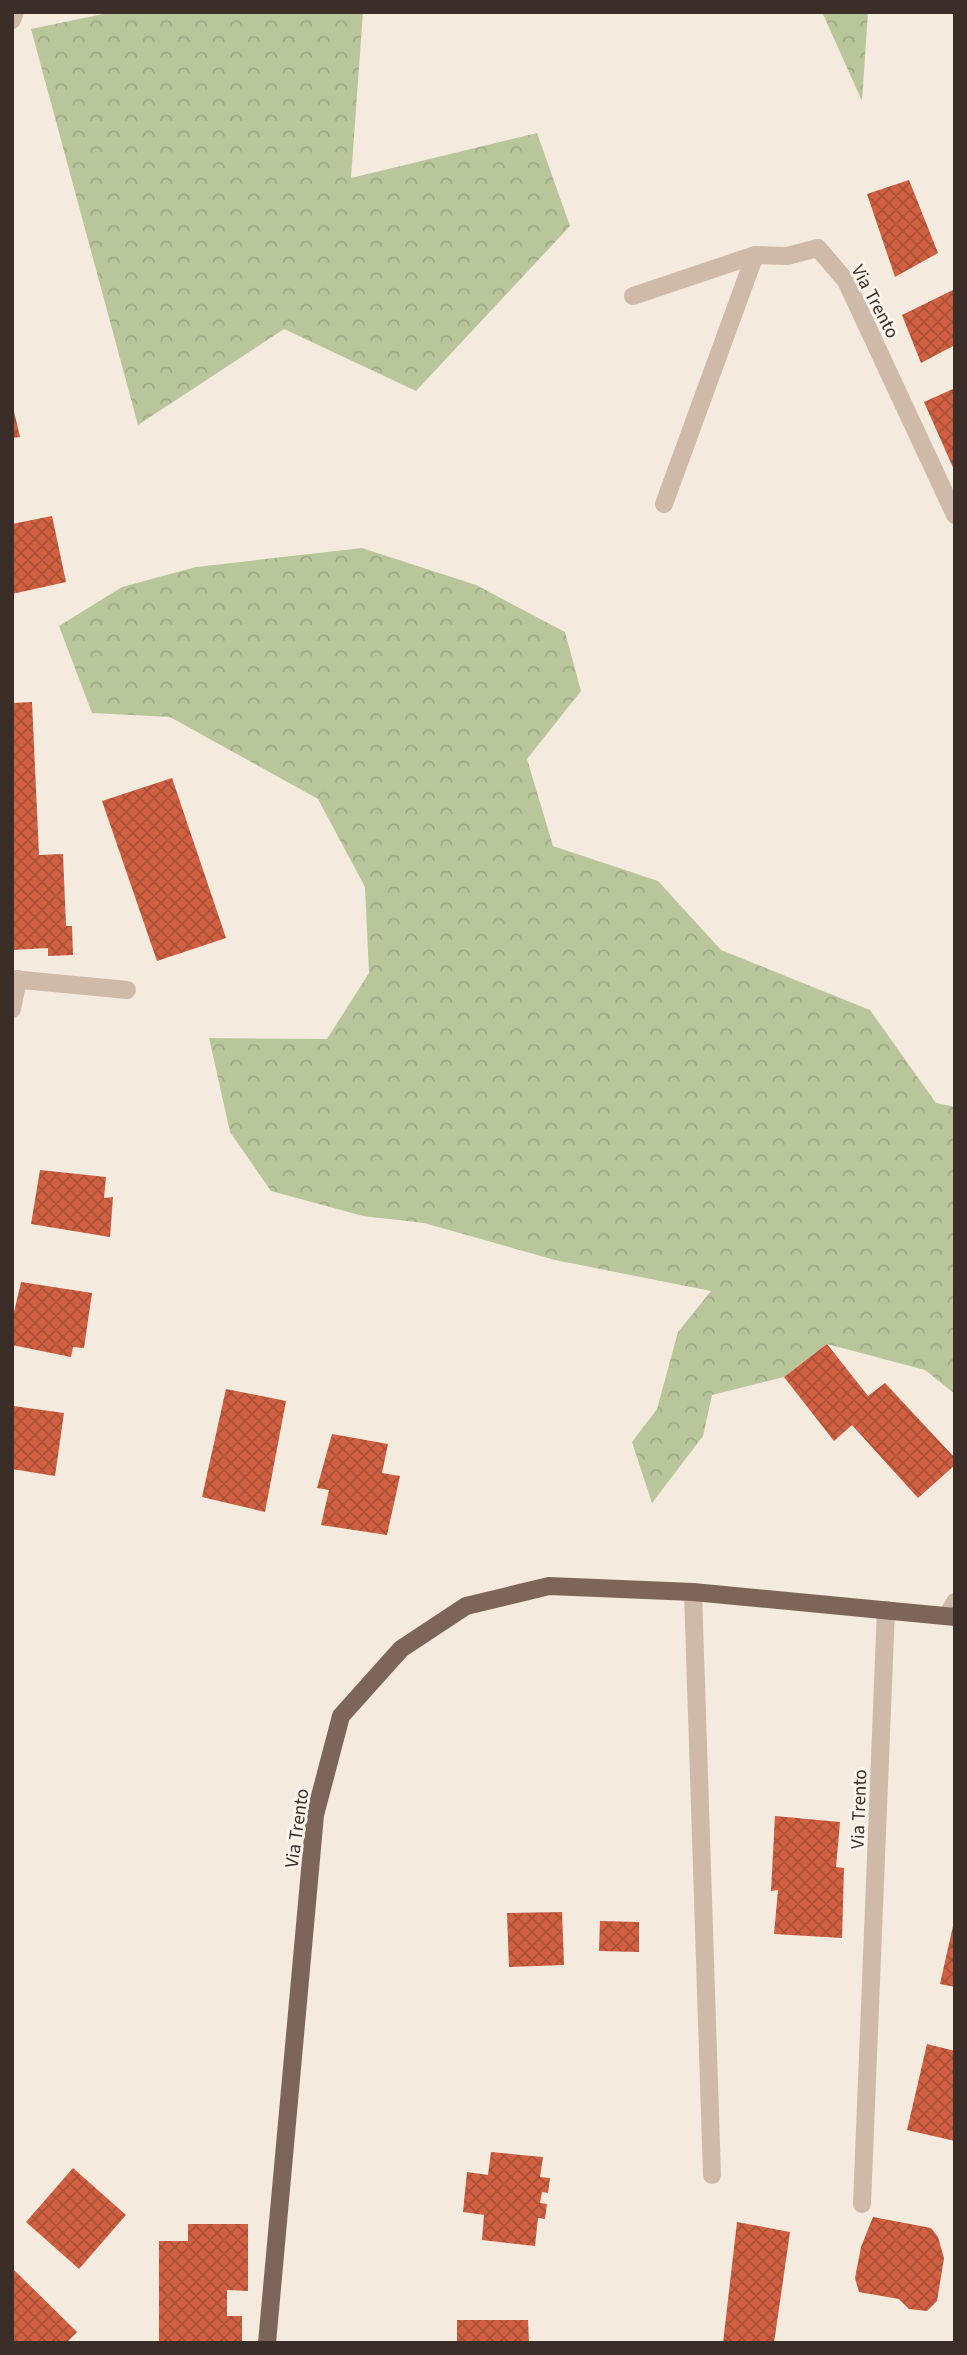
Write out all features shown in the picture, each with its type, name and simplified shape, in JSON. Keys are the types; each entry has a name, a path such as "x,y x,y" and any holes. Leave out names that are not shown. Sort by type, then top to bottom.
{"main road":[{"name":"Via Trento","path":"267,2343 314,1815 341,1716 401,1649 466,1606 549,1586 693,1592 886,1610"},
{"path":"886,1610 952,1612"}],"street":[{"path":"12,20 15,12"},
{"name":"Via Trento","path":"633,296 755,255 786,256 818,248 846,281 955,515"},
{"path":"664,504 755,255"},
{"path":"12,1009 15,979 127,990"},
{"path":"693,1592 712,2175"},
{"name":"Via Trento","path":"862,2204 886,1610"}],"green space":[{"path":"113,12 363,12 351,178 537,133 570,226 416,391 284,329 138,425 31,29"},
{"path":"822,12 868,12 862,101"},
{"path":"362,548 476,585 565,632 581,691 527,759 553,846 658,881 721,950 870,1010 936,1103 955,1107 955,1394 925,1370 827,1344 784,1377 712,1395 703,1436 652,1503 632,1442 657,1409 678,1332 711,1291 555,1260 424,1223 363,1216 271,1191 230,1132 209,1038 327,1039 369,973 365,887 318,799 170,717 92,713 59,626 122,587 196,567"}],"building":[{"path":"909,180 938,253 895,277 867,194"},
{"path":"955,289 955,345 921,363 902,315"},
{"path":"955,388 955,472 924,402"},
{"path":"12,403 20,437 12,438"},
{"path":"52,516 66,582 12,594 12,524"},
{"path":"32,702 39,855 63,854 66,926 72,926 73,955 48,956 48,948 12,950 12,703"},
{"path":"172,778 226,938 157,961 102,801"},
{"path":"40,1170 106,1177 104,1198 113,1197 110,1237 31,1224"},
{"path":"21,1282 92,1293 84,1348 73,1347 71,1357 12,1345 12,1321"},
{"path":"827,1344 868,1396 885,1383 955,1458 955,1465 918,1498 852,1425 834,1441 784,1377"},
{"path":"226,1389 286,1401 265,1512 202,1497"},
{"path":"13,1406 64,1413 55,1476 12,1469"},
{"path":"332,1434 388,1444 382,1473 400,1476 387,1535 321,1525 329,1490 317,1488"},
{"path":"775,1816 840,1822 836,1867 844,1868 842,1938 774,1934 778,1890 771,1891"},
{"path":"562,1912 564,1965 509,1967 507,1913"},
{"path":"955,1917 955,1987 940,1984"},
{"path":"600,1921 639,1922 639,1952 599,1951"},
{"path":"927,2044 955,2051 955,2141 907,2130"},
{"path":"491,2152 543,2157 540,2177 550,2178 548,2193 542,2192 540,2203 547,2204 545,2219 538,2218 535,2246 482,2240 484,2215 463,2212 467,2172 488,2175"},
{"path":"73,2168 126,2215 79,2269 26,2222"},
{"path":"873,2217 931,2228 938,2237 944,2258 937,2301 927,2311 909,2309 899,2299 859,2292 855,2278 861,2247"},
{"path":"737,2222 790,2232 774,2343 723,2343"},
{"path":"188,2224 248,2224 248,2291 227,2290 227,2316 242,2316 242,2343 159,2343 159,2241 188,2241"},
{"path":"12,2268 77,2332 66,2343 12,2343"},
{"path":"457,2320 528,2320 529,2343 457,2343"}]}
